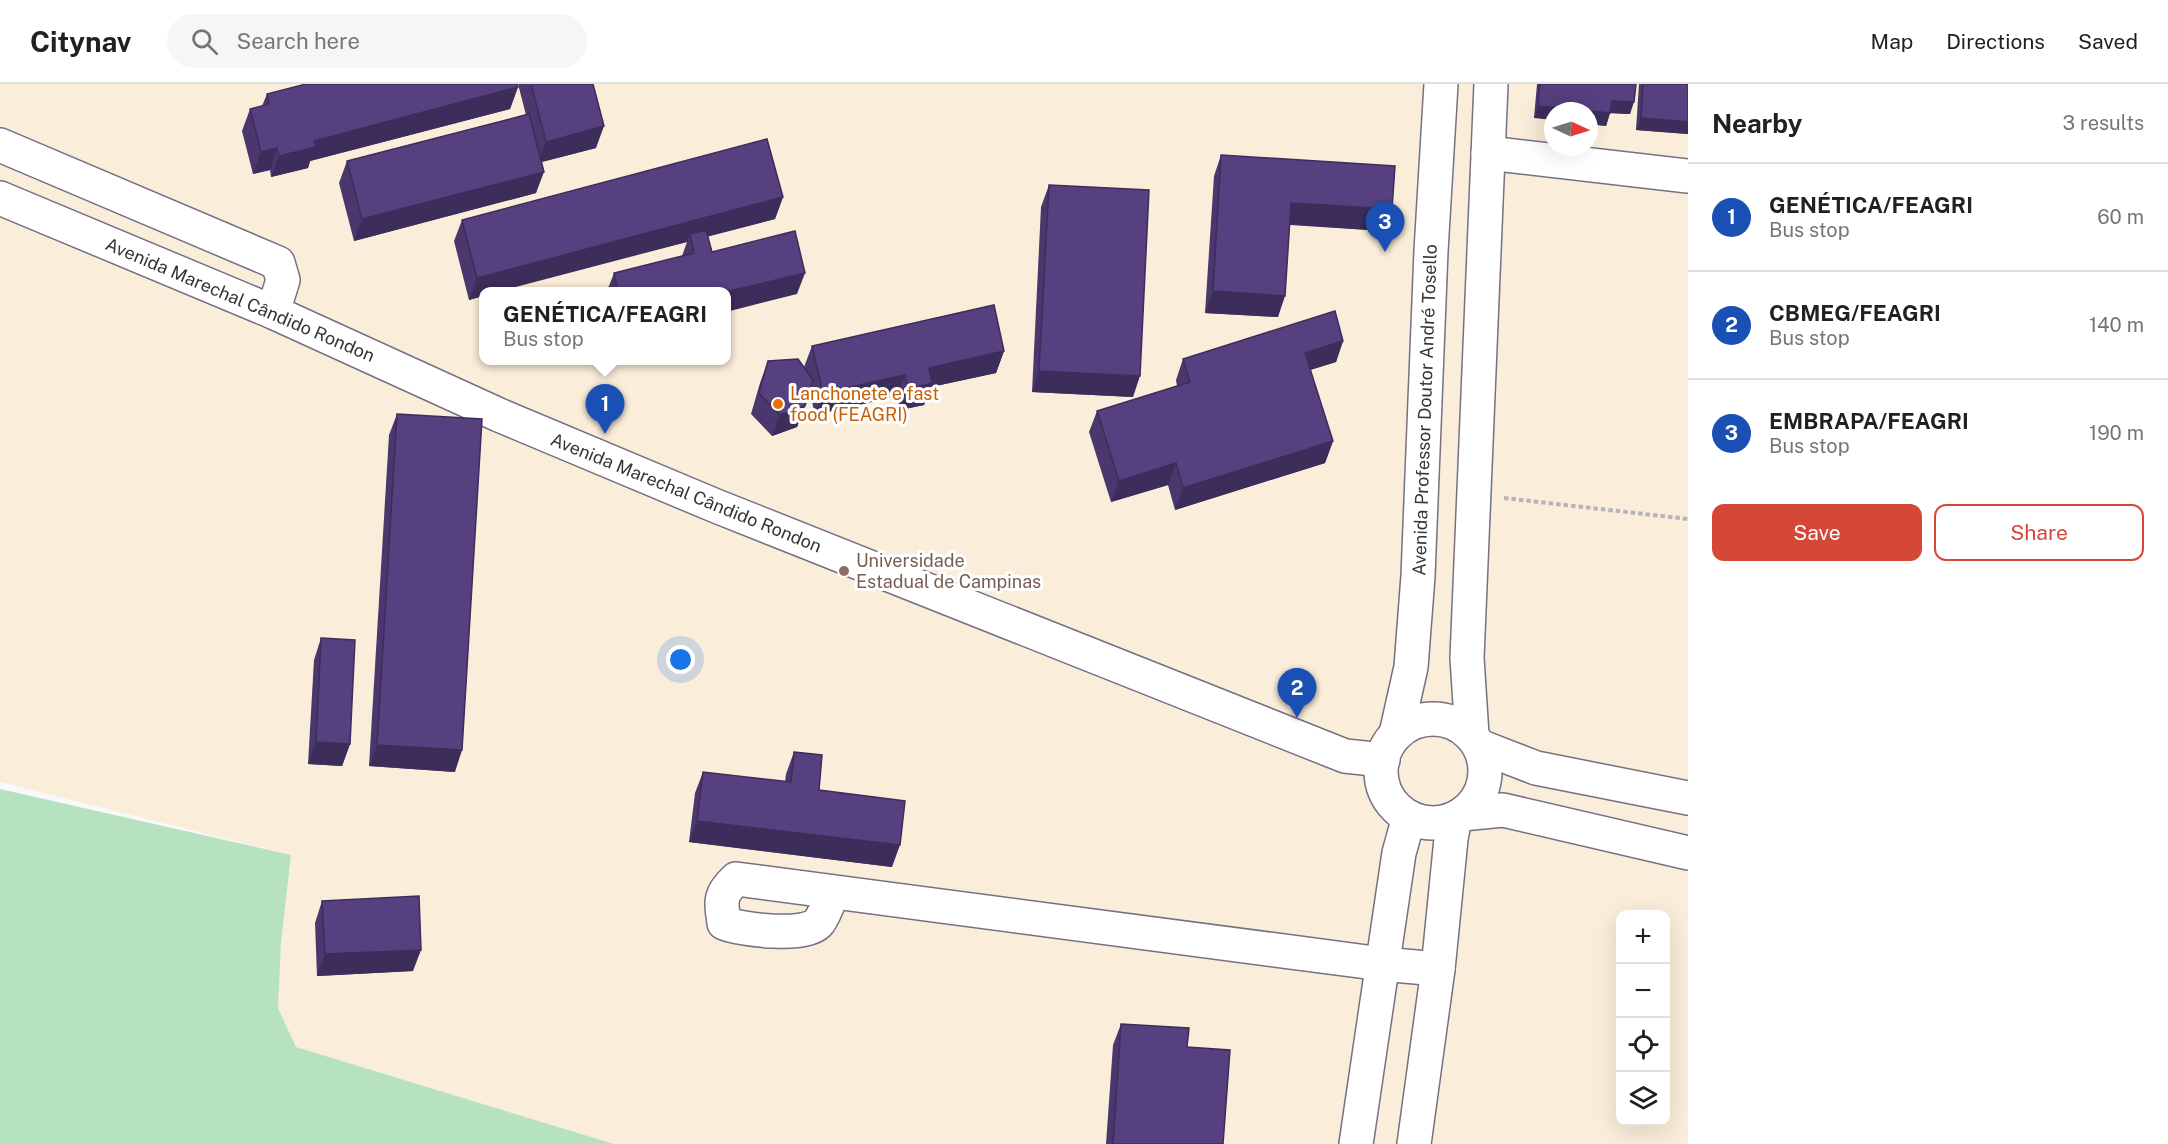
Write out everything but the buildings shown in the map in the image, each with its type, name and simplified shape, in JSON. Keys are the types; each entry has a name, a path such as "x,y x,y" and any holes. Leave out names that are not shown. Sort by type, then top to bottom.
{"street":[{"name":"Avenida Professor Doutor André Tosello","path":"1390,747 1411,667 1418,576 1431,250 1441,84"},
{"path":"1414,1144 1438,969 1451,839 1459,816 1482,791 1485,768 1475,741 1467,658 1472,494 1491,84"},
{"path":"0,145 278,263 283,280 273,312"},
{"path":"1488,153 1688,176"},
{"name":"Avenida Marechal Cândido Rondon","path":"0,198 273,312 498,415 725,510 1345,756 1390,747"},
{"path":"1431,250 1437,261 1454,265 1471,262 1483,250"},
{"path":"1688,798 1536,768 1475,741 1461,726 1434,718 1407,725 1390,747 1384,786 1398,809 1408,817 1432,823 1459,816 1503,810 1688,853"},
{"path":"1356,1144 1400,849 1408,817"},
{"path":"833,892 1382,964 1438,969"}],"path":[{"path":"1472,494 1688,519"}],"shaded area":[{"name":"Universidade Estadual de Campinas","path":"0,84 1688,84 1688,1144 614,1144 296,1047 278,1008 281,943 291,855 0,782"}],"green space":[{"path":"0,789 291,855 281,943 278,1008 296,1047 614,1144 0,1144"}],"place":[{"name":"EMBRAPA/FEAGRI","path":"1385,252"},
{"name":"Lanchonete e fast food (FEAGRI)","path":"778,404"},
{"name":"GENÉTICA/FEAGRI","path":"605,434"},
{"name":"Universidade Estadual de Campinas","path":"844,571"},
{"name":"CBMEG/FEAGRI","path":"1297,718"}]}
